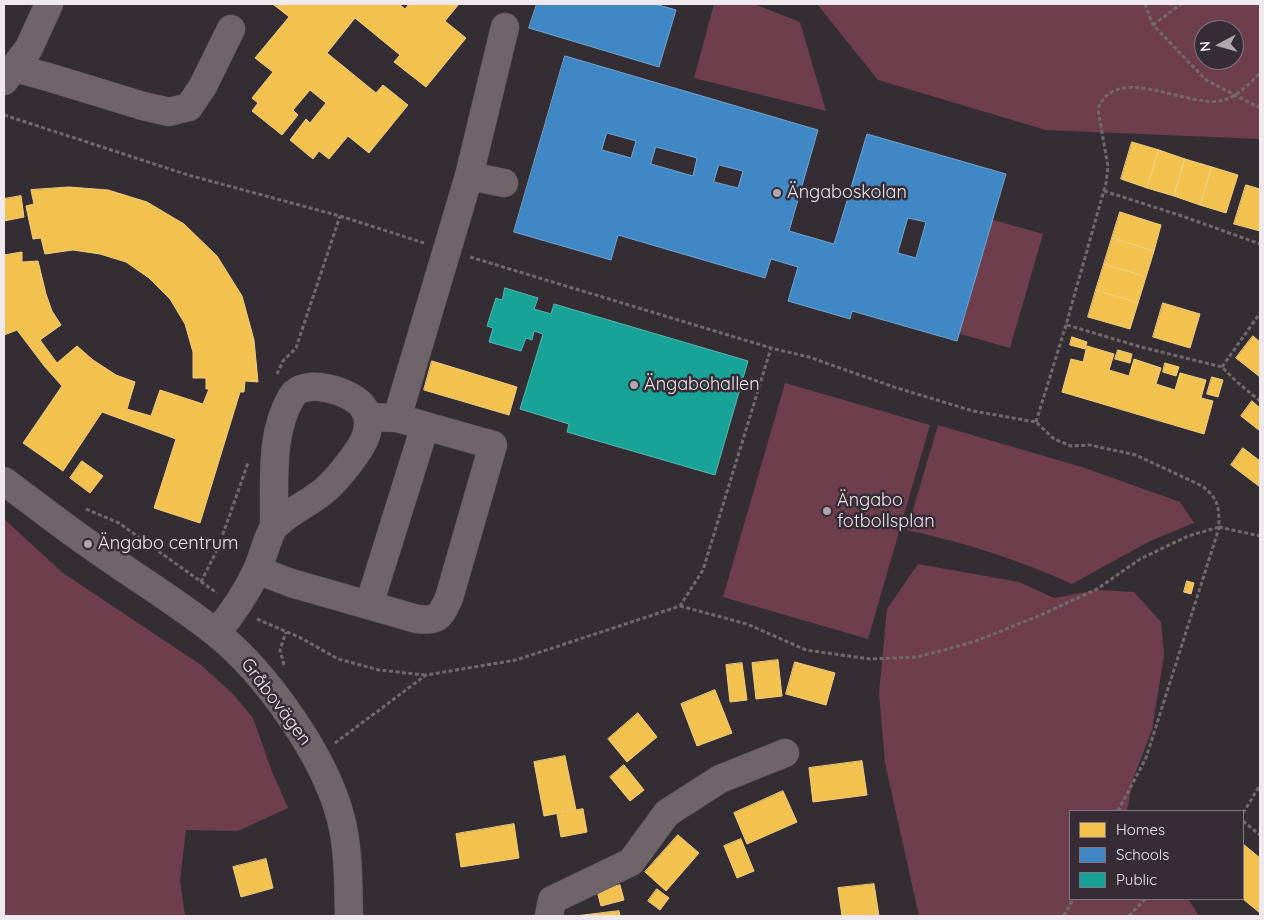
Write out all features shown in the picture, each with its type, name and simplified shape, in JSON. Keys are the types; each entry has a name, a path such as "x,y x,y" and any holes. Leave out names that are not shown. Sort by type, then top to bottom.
{"street":[{"path":"9,74 29,48 49,4"},
{"path":"397,418 469,176 505,27"},
{"path":"9,74 48,76 168,112 188,107 203,86 231,29"},
{"path":"469,176 504,183"},
{"path":"216,633 238,607 257,570 274,526 276,441 293,394 307,386 325,387 356,399 364,407 368,417 367,432 361,448 326,490 274,526"},
{"path":"257,570 292,583 417,619 433,620 441,615 450,598 493,445 397,418 368,417"},
{"path":"369,605 425,426"},
{"name":"Gråbovägen","path":"4,481 88,544 216,633 244,659 276,697 311,747 330,787 341,817 347,849 349,916"},
{"path":"551,908 631,862 667,813 720,779 785,753"}],"path":[{"path":"1145,4 1153,25 1206,80 1260,108"},
{"path":"1153,25 1181,4"},
{"path":"1036,422 1104,191 1108,167 1098,109 1101,100 1109,92 1132,86 1193,100 1220,100 1243,89 1260,73"},
{"path":"4,115 188,175 340,216 771,348 809,357 894,387 973,411 1036,422 1054,439 1071,446 1090,445 1136,455 1202,486 1209,491 1217,502 1219,527 1146,758 1119,810"},
{"path":"1104,191 1260,244"},
{"path":"1222,367 1260,313"},
{"path":"1066,325 1141,348 1222,367 1260,401"},
{"path":"680,606 703,570 771,348"},
{"path":"81,507 119,523 175,565 260,621 301,638 338,659 379,670 426,675 516,660 680,606 747,624 806,650 870,659 918,657 976,641 1041,615 1096,589 1140,559 1188,536 1219,527 1260,536"},
{"path":"332,745 426,675"},
{"path":"1244,811 1260,786"},
{"path":"1244,822 1260,836"},
{"path":"1064,916 1072,900"},
{"path":"1129,916 1144,900"}],"shaded area":[{"path":"714,4 754,4 800,22 826,111 694,78"},
{"path":"817,4 1260,4 1260,139 1046,130 878,80"},
{"path":"990,219 1043,234 1010,348 957,333"},
{"name":"Ängabo fotbollsplan","path":"785,383 930,425 868,639 723,597"},
{"path":"938,425 1085,468 1180,502 1194,523 1150,541 1072,584 991,552 907,530"},
{"path":"4,519 63,573 201,665 232,693 253,718 271,769 288,808 238,831 186,830 180,880 185,916 4,916"},
{"path":"918,564 1019,582 1054,598 1097,590 1134,592 1161,622 1164,655 1152,730 1133,779 1127,810 1069,810 1069,900 1189,900 1199,916 919,916 885,763 879,693 887,609"}],"building: Homes":[{"path":"273,4 399,4 405,9 409,4 459,4 445,21 466,38 426,87 394,62 400,55 355,18 327,53 376,93 383,85 408,105 369,153 348,136 329,159 319,151 313,159 290,140 306,119 310,123 326,103 310,90 293,110 298,115 282,135 252,111 258,103 252,98 273,72 255,58 289,17"},
{"path":"1132,142 1159,150 1147,188 1121,179"},
{"path":"1159,150 1185,159 1174,196 1147,188"},
{"path":"1185,159 1212,167 1200,205 1174,196"},
{"path":"1212,167 1238,175 1226,213 1200,205"},
{"path":"1246,185 1260,189 1260,231 1234,224"},
{"path":"69,187 108,190 147,202 184,224 217,256 242,296 254,340 258,382 245,381 244,392 240,392 200,523 154,508 176,439 102,412 63,471 23,443 62,386 17,330 4,335 4,255 22,252 22,262 38,261 52,311 61,325 40,340 57,363 77,346 93,360 116,375 135,382 127,409 151,416 160,390 203,404 209,389 206,389 206,378 193,378 193,352 185,324 170,299 149,278 126,262 100,254 73,250 45,254 41,238 33,239 26,206 34,204 31,190"},
{"path":"21,196 24,217 4,221 4,199"},
{"path":"1120,212 1161,225 1154,251 1112,238"},
{"path":"1112,238 1154,251 1146,277 1104,264"},
{"path":"1104,264 1146,277 1138,303 1096,290"},
{"path":"1096,290 1138,303 1130,329 1088,317"},
{"path":"1163,303 1200,314 1190,348 1153,337"},
{"path":"1253,336 1260,342 1260,377 1236,358"},
{"path":"1072,337 1087,342 1085,349 1070,345"},
{"path":"1087,346 1114,354 1109,370 1129,376 1134,359 1161,368 1156,384 1175,390 1180,373 1206,380 1201,398 1213,401 1204,434 1062,392 1071,359 1083,362"},
{"path":"1118,350 1132,354 1130,363 1115,359"},
{"path":"432,361 517,387 509,415 424,390"},
{"path":"1165,363 1179,367 1176,376 1163,372"},
{"path":"1212,377 1223,380 1218,397 1207,394"},
{"path":"1252,401 1260,408 1260,431 1241,416"},
{"path":"1243,448 1260,461 1260,487 1231,465"},
{"path":"82,461 103,476 90,493 70,478"},
{"path":"1187,581 1194,583 1191,594 1184,592"},
{"path":"778,660 782,696 756,699 752,663"},
{"path":"795,662 835,673 826,705 786,694"},
{"path":"742,663 747,700 730,702 726,665"},
{"path":"715,690 732,733 697,746 681,704"},
{"path":"638,713 657,737 627,762 608,739"},
{"path":"565,756 576,810 544,816 534,762"},
{"path":"862,761 867,795 813,802 809,768"},
{"path":"624,765 644,790 630,801 610,777"},
{"path":"783,791 797,822 747,844 734,813"},
{"path":"583,809 587,832 561,837 557,814"},
{"path":"514,824 519,858 461,867 456,834"},
{"path":"678,835 699,853 666,891 645,872"},
{"path":"741,839 754,871 737,878 724,846"},
{"path":"1244,845 1260,858 1260,913 1244,900"},
{"path":"266,859 273,888 241,897 233,867"},
{"path":"874,884 879,916 842,916 838,888"},
{"path":"620,885 624,900 601,906 597,891"},
{"path":"657,889 669,898 660,910 648,901"},
{"path":"619,911 620,916 576,916"}],"building: Schools":[{"path":"537,4 655,4 676,10 659,67 529,28"},
{"path":"565,56 818,130 789,231 834,244 867,134 1006,174 957,341 852,311 850,319 788,301 798,267 771,259 765,278 618,235 611,260 514,232","holes":["607,133 636,141 631,158 602,150","656,147 697,158 693,176 651,164","719,165 743,171 738,188 714,182","908,218 926,222 916,258 898,253"]}],"building: Public":[{"name":"Ängabohallen","path":"505,288 538,298 534,309 551,314 554,304 748,361 715,475 567,432 569,424 520,409 543,334 534,331 532,340 526,338 521,351 489,342 493,328 487,326 496,298 502,300"}],"place":[{"name":"Ängaboskolan","path":"777,193"},
{"name":"Ängabohallen","path":"634,385"},
{"name":"Ängabo fotbollsplan","path":"827,511"},
{"name":"Ängabo centrum","path":"88,544"}]}
